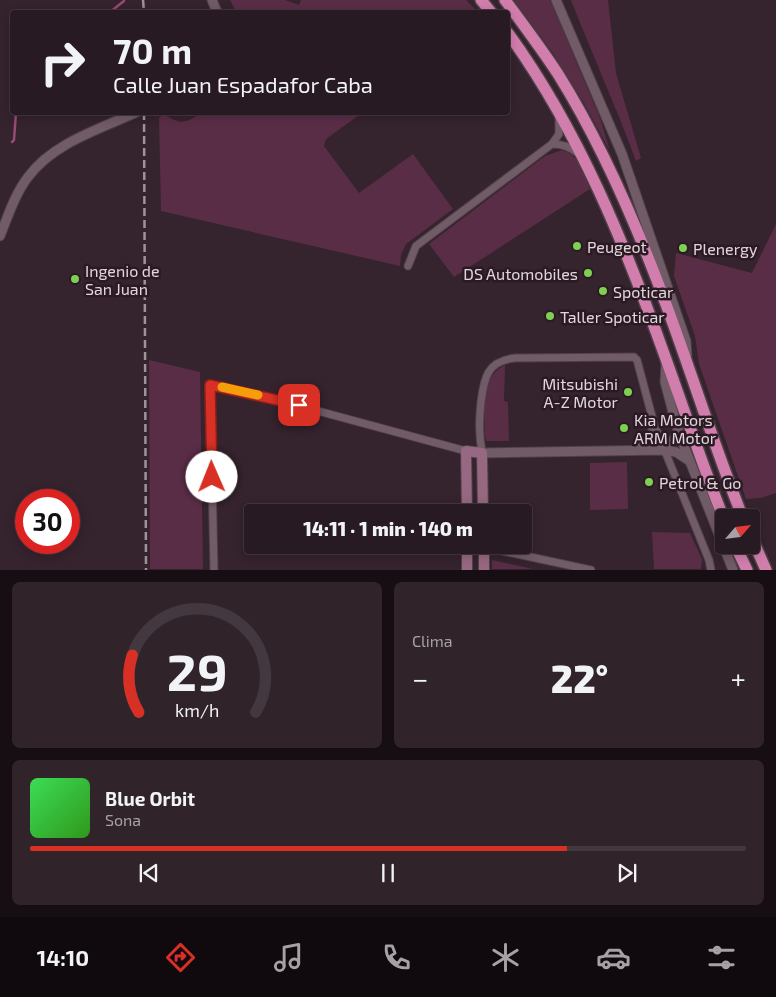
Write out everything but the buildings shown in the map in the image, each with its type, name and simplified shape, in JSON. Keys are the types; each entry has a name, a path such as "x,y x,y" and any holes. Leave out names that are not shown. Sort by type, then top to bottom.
{"highway":[{"path":"481,0 489,10"},
{"path":"505,0 558,74 589,130 644,248 740,509"},
{"path":"510,36 559,114 583,157 624,248 720,509"},
{"path":"739,554 747,570"},
{"path":"759,554 766,570"}],"main road":[{"path":"467,504 466,451 482,453 483,504"},
{"path":"467,554 467,570"},
{"path":"484,554 484,570"}],"street":[{"path":"556,0 622,154 686,341 688,364"},
{"path":"408,266 416,246 552,144 558,134 559,114"},
{"path":"0,236 18,194 39,164 52,154 131,115"},
{"path":"552,144 569,146 583,157"},
{"path":"689,462 684,456 676,452 664,450 482,453 478,427 483,382 492,367 507,359 634,358 637,360 654,424 664,450 710,560 711,570"},
{"path":"666,361 665,382 678,431 733,570"},
{"path":"214,570 210,385 290,403 466,451"},
{"path":"636,450 650,436 654,424"},
{"path":"664,450 673,441 678,431"},
{"path":"706,505 707,478"},
{"path":"520,554 591,570"}],"shaded area":[{"path":"230,0 285,0 299,5 301,0 466,0 476,10 235,10"},
{"path":"514,0 550,0 600,118 610,151 584,103 553,53"},
{"path":"571,0 608,0 616,73 641,158 636,161 620,120"},
{"path":"166,115 174,120 183,122 198,115 359,115 326,139 324,146 359,193 413,154 453,209 406,244 401,255 400,266 161,211 159,118"},
{"path":"562,150 568,152 577,160 590,189 454,277 429,244 545,156"},
{"path":"776,224 776,493 760,498 746,499 699,364 695,336 674,276 676,253 752,273"},
{"path":"149,360 200,372 203,569 150,569"},
{"path":"505,365 504,401 508,402 509,441 486,441 484,412 487,389 494,374"},
{"path":"627,462 628,509 590,510 590,463"},
{"path":"652,532 690,533 702,559 701,569 654,569"},
{"path":"492,560 533,569 492,569"}],"waterway":[{"path":"113,10 124,1"},
{"path":"12,142 14,140 16,115"}],"railway":[{"path":"143,0 144,10"},
{"path":"144,115 146,570"}],"slow traffic":[{"path":"222,387 258,395"}],"place":[{"name":"Peugeot","path":"577,246"},
{"name":"Plenergy","path":"683,248"},
{"name":"DS Automobiles","path":"588,273"},
{"name":"Ingenio de San Juan","path":"75,279"},
{"name":"Spoticar","path":"603,291"},
{"name":"Taller Spoticar","path":"550,316"},
{"name":"Mitsubishi A-Z Motor","path":"628,392"},
{"name":"Kia Motors ARM Motor","path":"624,428"},
{"name":"Petrol & Go","path":"649,482"}],"route":[{"path":"212,477 210,385 299,405"}]}
